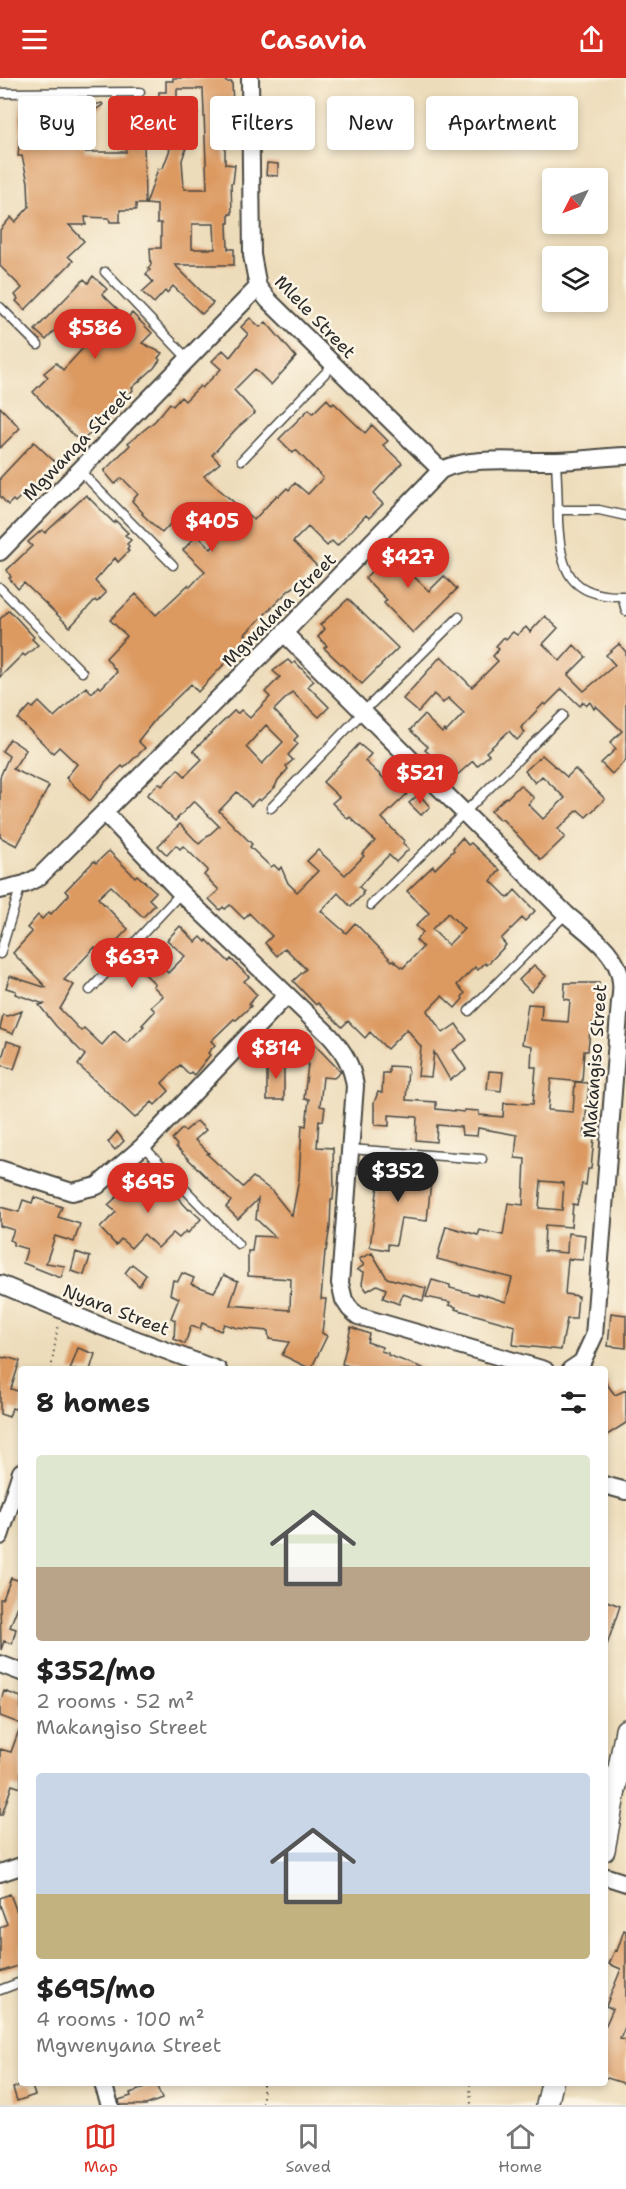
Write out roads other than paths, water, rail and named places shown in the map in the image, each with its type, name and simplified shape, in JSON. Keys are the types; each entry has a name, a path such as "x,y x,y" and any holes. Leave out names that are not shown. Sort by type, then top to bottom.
{"street":[{"name":"Mlele Street","path":"250,78 252,255 258,287 268,300 441,470"},
{"name":"Mgwanqa Street","path":"0,552 258,287"},
{"path":"441,470 459,464 479,462 556,461 626,456"},
{"name":"Mgwalana Street","path":"0,890 21,885 39,877 284,633 441,470"},
{"name":"Makangiso Street","path":"284,633 610,955 617,965 621,982 594,1336 582,1362 576,1366"},
{"path":"105,813 182,893 330,1035 345,1053 353,1071 355,1086 340,1283 344,1300 350,1309 358,1316 531,1366"},
{"path":"0,1169 72,1192 98,1186 143,1146 287,995"},
{"name":"Nyara Street","path":"0,1284 208,1366"},
{"path":"0,1536 18,1481"},
{"path":"608,1486 626,1491"},
{"path":"0,1664 18,1671"},
{"path":"608,1828 626,1731"},
{"path":"0,1873 18,1867"},
{"path":"608,1877 626,1883"},
{"path":"104,2086 110,2105"},
{"path":"547,2105 552,2086"}],"lane":[{"path":"0,93 140,92"},
{"path":"105,272 187,358"},
{"path":"0,307 38,345"},
{"path":"242,460 333,365"},
{"path":"556,461 559,544 568,574 592,593 606,597 624,596 626,610"},
{"path":"80,471 173,565"},
{"path":"558,510 599,510 626,516"},
{"path":"0,588 82,672"},
{"path":"271,808 459,617"},
{"path":"371,905 563,715"},
{"path":"0,954 21,885"},
{"path":"90,990 182,893"},
{"path":"469,1011 566,914"},
{"path":"143,1146 238,1244"},
{"path":"350,1149 482,1159"},
{"path":"0,1990 18,1983"}]}
